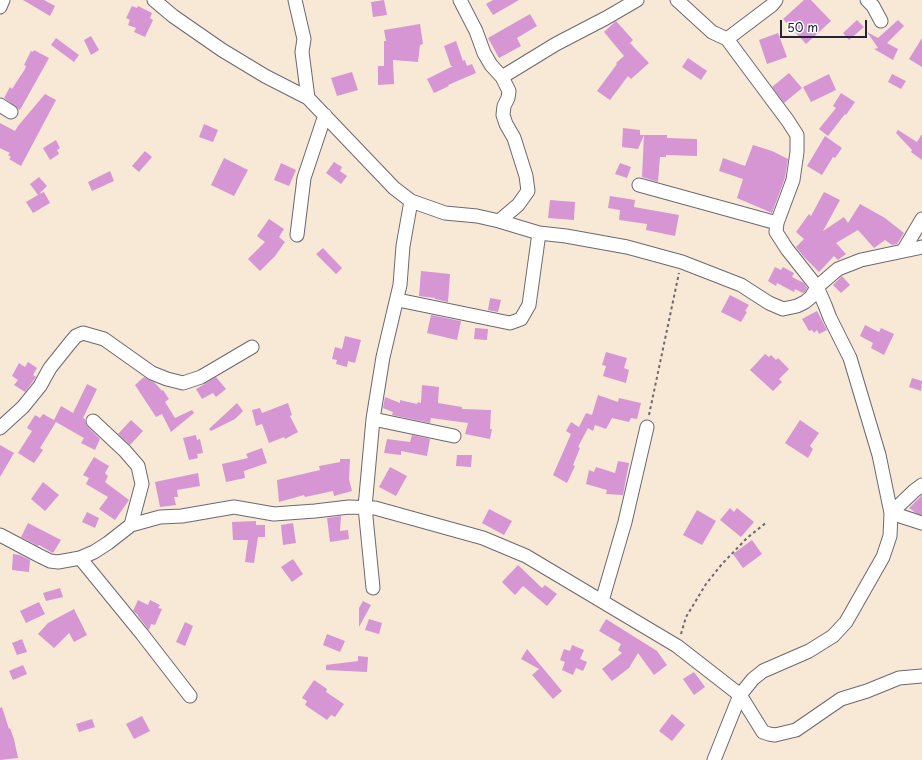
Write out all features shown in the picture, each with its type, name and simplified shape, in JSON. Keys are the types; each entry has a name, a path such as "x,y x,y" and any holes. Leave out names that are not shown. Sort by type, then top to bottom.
{"street":[{"path":"0,6 3,0"},
{"path":"154,0 173,16 222,50 265,76 308,98 394,188 412,201 445,213 477,216 539,233 566,236 627,247 682,262 741,285 769,303 783,309 797,306 805,302 811,297 817,287 838,268 861,260 922,247"},
{"path":"295,0 304,39 302,52 308,98"},
{"path":"460,0 476,31 484,53 491,65 502,78 509,91 508,98 504,106 503,115 514,138 526,176 528,191 518,205 499,221"},
{"path":"502,78 556,44 637,0"},
{"path":"677,0 712,32 727,38 797,135 797,152 792,180 777,223 776,232 817,287 830,318 850,358 879,455 891,513 890,536 883,556 846,622 833,636 809,651 762,671 753,679 740,695 714,760"},
{"path":"727,38 776,0"},
{"path":"868,0 873,6 881,22"},
{"path":"297,235 304,178 325,115"},
{"path":"639,185 777,223"},
{"path":"373,588 365,507 373,419 383,357 398,300 404,246 412,201"},
{"path":"903,251 922,220"},
{"path":"398,300 510,323 521,319 529,305 539,233"},
{"path":"0,428 32,397 50,368 76,336 83,333 104,339 152,373 183,383 201,377 252,347"},
{"path":"373,419 454,436"},
{"path":"93,421 125,451 138,466 142,484 132,525"},
{"path":"602,601 625,522 647,427"},
{"path":"891,513 922,485"},
{"path":"0,535 50,561 58,562 80,558 94,552 132,525 160,517 182,516 234,507 274,514 365,507 375,508 490,541 526,556 676,646 740,695 763,732 775,735 796,730 841,699 867,691 899,678 922,676"},
{"path":"891,513 922,523"},
{"path":"80,558 190,696"}],"path":[{"path":"647,427 682,262"},
{"path":"676,646 686,617 706,584 747,538 767,522"}],"building":[{"path":"23,0 44,0 55,6 50,16"},
{"path":"384,0 387,15 373,17 371,2"},
{"path":"493,0 519,0 493,15 486,4"},
{"path":"804,0 811,0 831,21 806,44 783,19"},
{"path":"132,6 137,8 138,6 152,13 150,18 153,20 145,37 134,32 136,28 128,25 130,20 126,18"},
{"path":"530,14 537,26 517,38 521,46 499,58 488,38"},
{"path":"857,20 864,27 849,40 843,33"},
{"path":"898,20 904,26 887,43 898,49 893,60 874,49 878,48 867,32 878,38"},
{"path":"616,21 633,40 630,43 649,63 631,79 628,76 610,100 597,91 617,64 616,63 624,56 604,32"},
{"path":"420,24 423,44 420,45 418,62 393,60 394,84 378,85 378,66 384,66 384,41 386,41 384,30"},
{"path":"778,33 787,57 767,64 759,40"},
{"path":"91,36 99,50 91,55 84,40"},
{"path":"56,38 79,55 74,62 51,45"},
{"path":"922,38 922,67 909,59"},
{"path":"456,41 463,61 465,60 467,66 472,64 476,73 448,85 449,86 434,93 427,79 453,66 451,66 444,46"},
{"path":"34,50 49,58 20,110 4,98 10,87 12,89 25,69 26,66 24,65 31,51 33,52"},
{"path":"688,58 707,71 701,80 682,67"},
{"path":"352,72 358,90 337,96 331,78"},
{"path":"789,73 802,88 784,103 772,87"},
{"path":"829,74 836,90 811,102 803,87"},
{"path":"892,74 906,81 901,89 888,82"},
{"path":"841,93 855,102 828,136 819,129 836,108 833,106"},
{"path":"45,94 56,100 21,166 9,159 11,157 8,155 10,153 0,148 0,123 15,131"},
{"path":"204,124 218,130 213,142 199,137"},
{"path":"623,128 640,130 640,135 644,135 638,149 622,147"},
{"path":"898,130 917,142 922,134 922,160 911,152 912,150 896,133"},
{"path":"644,135 667,135 667,138 697,139 697,156 666,155 666,157 660,157 658,182 642,177"},
{"path":"825,136 842,148 835,158 833,157 822,175 807,166"},
{"path":"56,140 60,148 57,150 59,154 50,160 43,148"},
{"path":"753,145 772,151 788,159 785,178 772,213 737,198 743,179 719,171 723,158 745,166"},
{"path":"145,151 152,157 139,172 132,166"},
{"path":"224,158 248,170 234,196 211,185"},
{"path":"334,162 342,167 340,171 347,176 341,184 326,173"},
{"path":"281,163 296,170 289,186 274,180"},
{"path":"620,163 631,167 627,178 615,174"},
{"path":"110,171 114,181 92,191 88,182"},
{"path":"39,177 47,186 39,194 44,192 50,203 33,213 26,202 38,195 30,184"},
{"path":"824,192 840,200 823,231 844,217 848,223 860,204 885,218 904,233 897,244 892,245 885,240 874,248 858,230 836,243 846,254 838,260 834,256 819,272 796,247 804,239 796,232 809,214 811,216"},
{"path":"610,196 635,200 634,207 679,215 675,236 646,230 647,224 619,220 620,210 608,208"},
{"path":"550,200 575,202 574,220 548,218"},
{"path":"269,219 284,229 279,237 285,242 275,256 260,271 248,259 265,242 257,236"},
{"path":"323,248 342,268 336,274 316,254"},
{"path":"775,267 781,270 783,267 794,273 792,277 804,283 807,288 805,292 803,293 795,289 794,292 777,283 776,286 768,281"},
{"path":"421,271 450,274 448,302 435,298 419,296"},
{"path":"842,276 850,285 841,293 833,285"},
{"path":"730,295 749,305 741,322 721,312"},
{"path":"490,298 501,300 498,312 488,310"},
{"path":"817,311 827,330 819,334 817,330 814,333 812,330 809,331 802,319"},
{"path":"431,315 461,321 457,340 427,333"},
{"path":"865,325 879,332 881,328 894,334 884,355 871,348 873,343 860,336"},
{"path":"475,328 488,329 487,340 474,339"},
{"path":"345,336 361,340 355,363 348,361 347,367 336,364 337,360 332,359 335,347 342,349"},
{"path":"606,352 627,358 624,368 629,370 626,383 603,376 606,366 602,365"},
{"path":"765,354 769,357 771,355 776,360 778,358 789,369 779,379 782,382 773,391 750,370"},
{"path":"28,362 37,368 33,375 36,377 25,392 14,385 18,380 12,376 19,363 25,367"},
{"path":"144,377 155,383 162,391 163,390 169,399 165,402 175,418 192,410 194,413 171,432 162,414 156,417 135,385"},
{"path":"216,377 226,389 216,397 213,393 202,399 196,389"},
{"path":"912,378 922,381 921,391 909,387"},
{"path":"87,384 97,389 83,418 85,419 88,427 100,439 95,450 81,443 84,438 56,422 40,448 43,450 34,463 18,453 32,431 27,428 35,415 40,418 43,414 54,420 61,406 73,413"},
{"path":"422,385 439,387 438,403 462,407 462,409 491,410 490,429 492,429 490,439 465,434 468,423 431,418 430,423 392,415 393,412 383,408 385,397 400,403 400,400 417,404 418,402 421,403"},
{"path":"598,395 618,402 619,398 641,403 637,419 631,418 629,422 612,418 606,429 595,425 593,431 588,428 578,447 580,448 573,465 575,466 567,483 553,475 571,434 566,431 571,422 579,427 586,413 592,415"},
{"path":"237,403 243,411 235,419 211,431 209,429"},
{"path":"288,403 292,415 290,416 298,432 285,439 284,437 269,443 262,424 256,426 252,410 260,408 262,413"},
{"path":"131,420 143,431 130,445 118,434"},
{"path":"800,420 819,433 810,446 813,449 808,458 785,443"},
{"path":"196,435 197,440 200,439 203,453 197,454 198,458 189,460 183,438"},
{"path":"412,435 430,439 427,456 401,451 401,455 384,453 387,439 410,442"},
{"path":"0,445 14,453 0,477"},
{"path":"262,448 267,463 244,471 245,478 226,482 222,464 248,458 246,454"},
{"path":"457,455 472,455 471,467 456,466"},
{"path":"94,457 109,466 105,473 108,476 105,482 129,500 115,520 99,509 108,497 86,484 89,478 83,475"},
{"path":"340,459 350,459 349,479 352,491 334,496 333,491 305,497 304,495 279,502 277,480 320,470 319,466 340,462"},
{"path":"618,461 629,463 623,495 606,494 607,490 586,484 589,470 594,472 596,467 615,473"},
{"path":"390,467 407,476 396,496 379,487"},
{"path":"198,473 200,486 177,490 178,497 174,497 176,505 160,507 155,482"},
{"path":"43,482 59,495 45,511 31,499"},
{"path":"922,495 922,515 909,508"},
{"path":"730,508 734,512 737,508 754,522 741,537 720,520"},
{"path":"489,509 512,521 504,535 482,523"},
{"path":"697,510 716,521 702,545 683,535"},
{"path":"87,512 99,518 95,528 82,522"},
{"path":"341,516 340,531 348,530 349,539 330,542 327,518"},
{"path":"256,521 256,525 265,525 265,537 258,537 254,563 245,562 248,540 233,540 232,522"},
{"path":"28,523 61,540 53,553 21,537"},
{"path":"293,523 296,543 283,545 281,525"},
{"path":"752,540 762,554 743,568 733,554"},
{"path":"13,554 20,555 30,560 29,572 12,570"},
{"path":"293,559 303,574 292,582 281,567"},
{"path":"518,565 542,588 545,585 557,594 547,606 523,586 515,595 502,582"},
{"path":"60,588 63,597 46,601 43,593"},
{"path":"138,600 148,605 150,600 160,605 158,608 162,609 155,625 151,624 149,630 138,615 133,611"},
{"path":"363,601 371,605 359,627 359,608"},
{"path":"39,602 45,614 26,623 20,611"},
{"path":"74,609 87,635 74,642 69,633 54,648 38,634 48,623"},
{"path":"369,619 382,623 379,634 365,630"},
{"path":"606,619 657,651 667,665 654,675 638,653 629,668 612,681 602,669 622,653 618,650 621,644 599,631"},
{"path":"185,622 193,626 185,646 176,642"},
{"path":"327,634 345,641 340,652 323,645"},
{"path":"22,639 27,652 17,655 12,643"},
{"path":"572,645 584,650 580,659 587,662 583,671 576,668 573,675 562,670 565,662 560,660 564,649 570,651"},
{"path":"527,649 562,691 553,699 532,675 539,669 521,659"},
{"path":"358,656 368,657 367,672 326,670 326,665 358,661"},
{"path":"23,665 27,674 13,680 9,671"},
{"path":"694,672 705,687 694,695 683,679"},
{"path":"314,680 327,689 326,692 344,704 335,717 331,715 327,720 305,705 307,701 302,698"},
{"path":"2,707 14,739 18,758 0,760 0,708"},
{"path":"672,714 685,725 672,741 659,731"},
{"path":"142,716 150,731 134,739 126,724"},
{"path":"92,719 95,727 79,732 76,724"}]}
